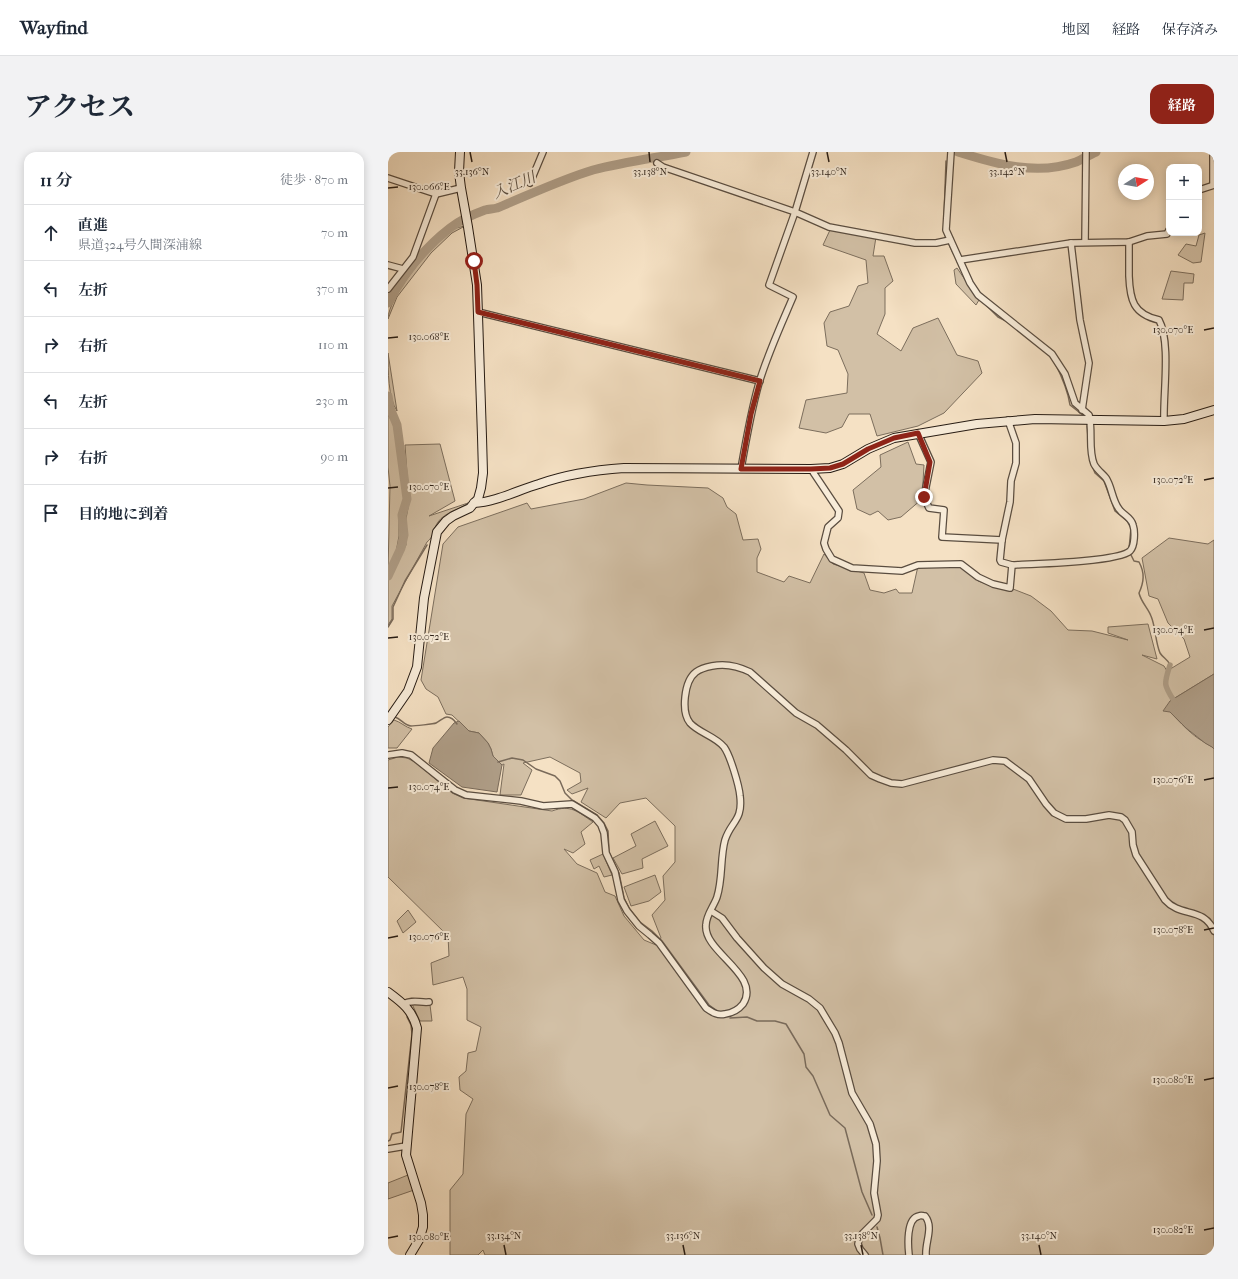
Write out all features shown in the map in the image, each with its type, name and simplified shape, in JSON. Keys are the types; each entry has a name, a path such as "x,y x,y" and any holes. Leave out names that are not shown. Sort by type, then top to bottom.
{"main road":[{"path":"388,720 408,691 418,667 424,598 437,532 446,521 470,508 478,498 481,488 482,473 477,285 461,188 459,172 460,152"},
{"path":"474,503 490,501 540,483 569,475 597,470 624,468 830,468 843,464 868,449 894,438 918,433 1008,420 1164,421 1184,419 1214,410"},
{"path":"388,992 404,1004 415,1018 418,1028 406,1155 408,1166 421,1203 423,1227 419,1240 410,1255"}],"street":[{"path":"530,183 543,152"},
{"path":"741,469 751,414 760,381 793,297 769,285 795,212 813,152"},
{"path":"1085,242 1086,152"},
{"path":"1202,189 1213,185 1213,152"},
{"path":"951,155 946,230 947,241 960,260 970,283 978,295 1052,354 1065,374 1075,403 1089,415 1092,457 1099,471 1106,478 1116,506 1129,518 1133,525 1134,543 1129,552 1098,560 1012,565 1001,562 1002,540 1010,502 1011,480 1016,463 1016,443 1008,420"},
{"path":"657,163 664,167 795,212 829,228 915,243 936,243 947,241"},
{"path":"388,178 436,194 461,188"},
{"path":"388,289 413,257 436,194"},
{"path":"960,260 1085,242 1129,242 1147,236 1166,234"},
{"path":"1129,242 1130,293 1132,303 1141,312 1159,320 1163,327 1165,353 1163,404 1164,421"},
{"path":"1070,244 1080,320 1089,363 1082,410"},
{"path":"388,264 403,269"},
{"path":"478,312 760,381"},
{"path":"918,433 930,462 924,497 929,508 944,510 942,537 1002,540"},
{"path":"811,469 839,511 838,518 828,527 824,543 832,559 852,568 902,572 918,565 961,564 978,577 993,584 1010,588 1012,565"},
{"path":"388,755 402,752 410,755 455,790 466,795 521,800 543,806 572,804 595,818 601,825 604,833 606,853 615,872 621,900 627,911 639,926 650,934 658,943 706,1008 712,1013 720,1015 733,1012 740,1007 745,1000 747,993 746,985 742,977 709,939 706,923 717,897 721,881 726,838 738,820 740,812 740,793 728,755 724,748 713,738 689,722 685,710 688,684 692,676 696,672 719,664 731,665 750,672 796,713 817,725 846,750 871,775 880,780 902,784 993,760 1005,761 1029,778 1046,804 1054,813 1066,819 1086,819 1109,815 1121,817 1125,820 1132,832 1133,845 1136,855 1165,900 1171,906 1180,910 1196,913 1206,918 1214,931"},
{"path":"711,911 722,918 736,938 777,980 809,999 820,1008 835,1033 839,1042 852,1093 870,1124 876,1144 877,1161 874,1193 878,1215 877,1219 859,1239 860,1249 865,1255"},
{"path":"404,1004 414,1001 429,1002"},
{"path":"388,1149 406,1146"},
{"path":"909,1255 908,1243 910,1226 913,1218 925,1216 929,1220 930,1226 926,1244 926,1255"}],"shaded area":[{"path":"465,226 452,233 431,253 397,297 388,319 390,309 395,298 422,259 450,231 455,228"},
{"path":"830,230 876,237 873,256 884,256 893,281 885,288 885,314 877,334 901,351 913,328 938,318 957,355 978,361 982,373 944,413 918,426 877,436 870,414 849,414 842,427 826,433 799,428 806,400 847,393 848,374 838,350 827,346 824,323 830,312 849,306 858,286 868,283 866,260 823,245"},
{"path":"1205,233 1201,262 1193,263 1178,255 1186,244 1196,246 1199,236 1202,236 1202,234"},
{"path":"957,268 979,300 976,305 956,284 954,270"},
{"path":"1171,271 1194,274 1193,283 1184,283 1183,300 1162,299"},
{"path":"388,353 397,411 390,391"},
{"path":"388,415 396,427 404,480 404,504 399,513 399,536 396,552 388,570 390,486 388,467"},
{"path":"908,442 916,464 924,465 922,499 901,517 888,520 878,511 870,515 857,509 853,490 881,467 880,455"},
{"path":"440,444 455,501 429,516 468,503 448,513 438,522 431,538 427,542 392,606 392,619 388,625 388,580 406,545 405,524 409,503 405,445"},
{"path":"626,483 708,488 723,498 727,507 736,514 743,540 758,539 761,549 757,558 757,572 784,582 789,576 810,583 824,554 833,564 864,573 870,590 884,593 896,589 899,593 912,593 918,566 960,566 978,581 1001,589 1013,589 1031,596 1051,611 1068,630 1092,631 1128,640 1108,633 1108,627 1148,624 1157,659 1142,655 1164,666 1167,671 1190,657 1184,639 1168,623 1158,599 1149,596 1142,558 1169,538 1208,544 1214,540 1214,674 1170,701 1170,712 1190,732 1214,749 1214,1255 485,1255 483,1250 478,1255 450,1255 450,1190 463,1174 466,1114 473,1099 460,1090 459,1077 466,1071 468,1053 476,1051 481,1027 467,1020 467,989 463,977 433,985 431,963 449,956 448,936 388,877 388,760 398,757 407,758 415,762 452,793 463,798 552,811 564,808 574,810 593,822 581,832 585,844 573,853 564,849 577,864 597,873 605,892 615,896 624,916 644,940 656,945 661,938 652,915 665,900 663,876 675,862 675,826 646,798 620,803 606,818 581,802 588,788 572,794 567,790 581,782 580,773 550,757 523,763 532,770 521,795 500,795 504,764 502,765 493,756 488,743 479,733 469,731 452,715 446,714 438,697 426,689 421,680 443,544 458,527 527,503 531,509 584,499"},
{"path":"1214,674 1214,749 1186,728 1170,712 1163,711 1170,701"},
{"path":"394,720 412,729 397,748 388,748 388,727"},
{"path":"459,721 469,731 479,733 488,743 493,756 502,765 497,792 462,787 429,763 433,748 454,723"},
{"path":"655,821 668,846 642,859 643,868 622,874 613,858 636,846 631,834"},
{"path":"603,854 612,875 604,877 599,866 594,869 590,860"},
{"path":"655,875 661,892 649,901 631,906 624,887"},
{"path":"408,910 416,922 403,933 397,921"},
{"path":"412,1004 430,1005 432,1021 420,1021"},
{"path":"408,1175 414,1190 388,1199 388,1183"}],"waterway":[{"name":"入江川","path":"388,303 407,272 431,244 450,228 467,218 485,210 497,208 593,170 628,162 686,152"},
{"name":"入江川","path":"958,152 987,161 1017,167 1032,168 1061,166 1076,162 1096,152"},
{"path":"944,217 946,161"},
{"path":"944,231 946,238"},
{"path":"948,242 953,253"},
{"path":"984,303 998,317 1008,322"},
{"path":"1055,363 1068,394 1070,405 1084,416"},
{"name":"入江川","path":"388,396 390,408 397,425 407,499 402,515 404,535 401,548 388,576"},
{"path":"1087,426 1088,437"},
{"path":"1093,468 1095,473 1104,481 1115,511 1127,521 1131,528 1129,549"},
{"path":"388,627 393,619 393,607 405,581 427,545"},
{"path":"1130,553 1134,561 1139,562 1141,566 1143,578 1139,593 1153,621 1160,653 1170,665"},
{"path":"1170,665 1166,677 1166,685 1176,704"},
{"path":"395,717 411,726 434,723 447,717 452,718 457,724"},
{"path":"498,762 512,758 523,760 536,769 555,776 560,781 565,793 572,800 597,815 604,823 608,831 609,852 619,873 624,898 629,908 640,922 662,941 709,1005 716,1010"},
{"path":"388,1141 390,1140 392,1134 401,1132 412,1034 411,1025 407,1017"},
{"path":"730,1018 747,1017 757,1021 775,1021 786,1024 804,1054 806,1067 813,1076 830,1115 845,1128 862,1192 872,1215"},
{"path":"877,1227 883,1255"}],"route":[{"path":"474,261 478,312 760,381 751,414 741,469 830,468 843,464 868,449 894,438 918,433 930,462 924,497"}]}
